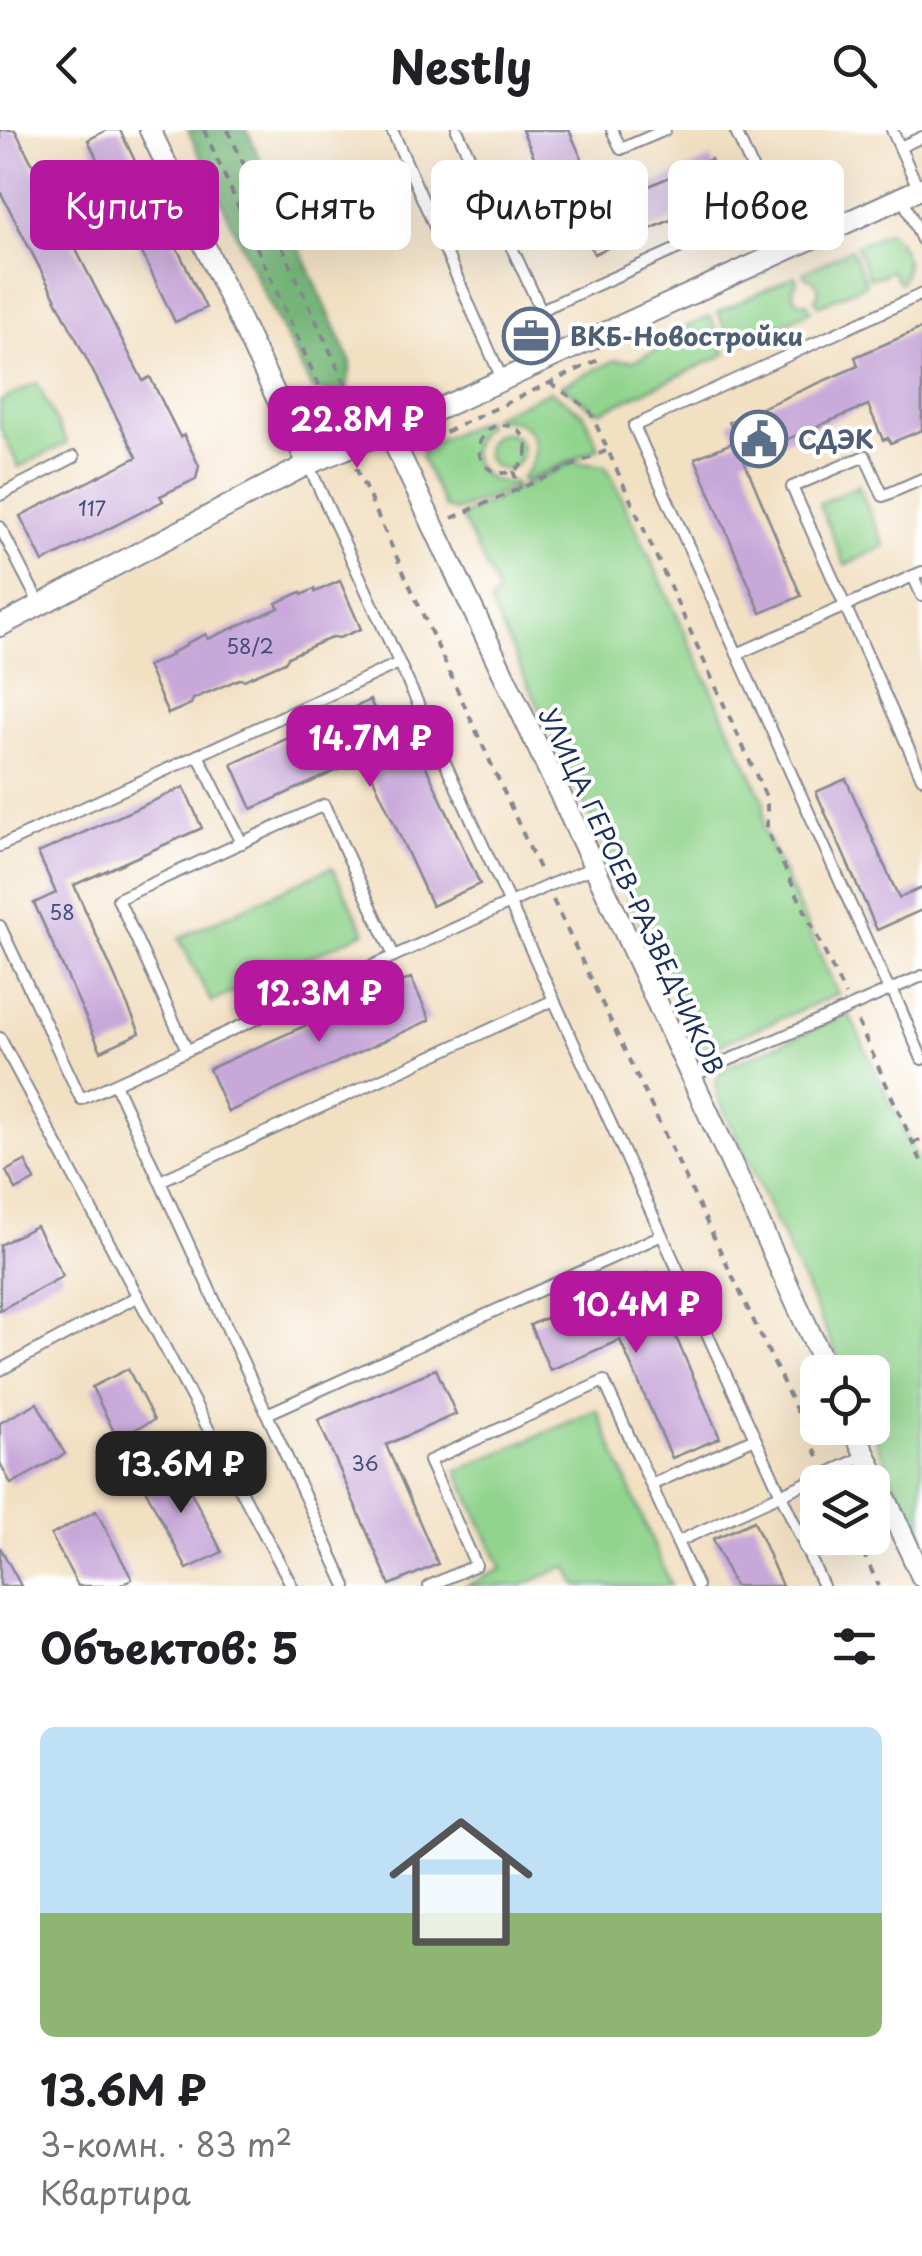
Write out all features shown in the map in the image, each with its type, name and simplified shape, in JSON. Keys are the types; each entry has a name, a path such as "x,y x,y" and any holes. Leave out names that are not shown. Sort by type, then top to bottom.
{"street":[{"path":"150,130 308,464"},
{"path":"0,626 308,464 389,432 914,192"},
{"name":"УЛИЦА ГЕРОЕВ-РАЗВЕДЧИКОВ","path":"389,432 820,1355"},
{"path":"861,1445 922,1577"}],"lane":[{"path":"392,130 503,380"},
{"path":"457,130 542,310 770,207 735,130"},
{"path":"612,130 621,149 665,130"},
{"path":"892,130 914,192 922,240"},
{"path":"900,147 922,137"},
{"path":"922,294 634,426 922,1058"},
{"path":"922,479 883,496 865,456 792,487 922,778"},
{"path":"0,495 74,457"},
{"path":"308,464 823,1586"},
{"path":"0,527 40,605"},
{"path":"737,654 917,574 922,596"},
{"path":"0,846 399,663"},
{"path":"198,755 242,843"},
{"path":"188,1050 118,899 324,805 394,956"},
{"path":"0,926 81,1099 594,866"},
{"path":"691,1077 922,976"},
{"path":"160,1181 554,1000"},
{"path":"0,1038 292,1586"},
{"path":"115,1084 346,1586"},
{"path":"267,1414 662,1235"},
{"path":"0,1370 138,1296"},
{"path":"429,1586 476,1564 430,1461 604,1382 697,1586"},
{"path":"651,1484 754,1438"},
{"path":"846,1465 866,1456"},
{"path":"677,1542 800,1487"}],"path":[{"path":"204,130 546,886 822,1465"},
{"path":"228,130 361,418"},
{"path":"416,455 430,438 603,358"},
{"path":"550,383 590,409 767,799 767,831 922,1163"},
{"path":"492,427 516,428 526,441 526,457 513,471 493,472 481,461 478,446 492,427"},
{"path":"443,515 452,518 608,450"},
{"path":"513,471 520,488"},
{"path":"912,1143 922,1139"},
{"path":"864,1555 879,1586"}],"green space":[{"path":"188,130 247,130 260,160 239,160 239,240 219,197 219,160 202,160"},
{"path":"888,232 905,256 906,270 900,283 890,270 869,278 856,246"},
{"path":"851,249 866,284 819,306 815,299 817,285 803,273"},
{"path":"244,250 301,250 351,363 346,396 312,389"},
{"path":"795,276 794,295 807,303 811,311 733,347 718,312"},
{"path":"710,316 726,354 602,411 594,410 562,385 616,360 634,361 668,345 682,329"},
{"path":"37,383 67,443 19,467 0,428 0,401"},
{"path":"551,391 584,414 599,448 523,482 521,478 534,457 532,436 518,422 493,421 491,417"},
{"path":"484,420 486,425 473,445 475,464 489,478 513,482 515,486 456,511 445,508 422,451 429,444"},
{"path":"504,433 517,438 522,451 517,464 504,469 491,464 486,451 491,438"},
{"path":"574,462 604,466 610,473 764,801 763,829 838,994 711,1048 693,1036 490,603 497,596 496,587 461,516"},
{"path":"858,486 885,546 845,565 819,504"},
{"path":"332,867 365,932 211,1002 179,938"},
{"path":"849,1014 922,1165 922,1540 878,1445 890,1445 890,1355 837,1355 717,1095 718,1078 729,1066"},
{"path":"597,1410 671,1586 577,1586 567,1566 521,1586 466,1586 502,1569 457,1471"}],"building":[{"path":"0,130 15,130 30,160 30,249 0,191"},
{"path":"107,130 120,130 134,160 98,160 88,140"},
{"path":"522,130 569,130 582,160 535,160"},
{"path":"668,178 668,221 648,230 648,186"},
{"path":"30,250 76,250 143,381 150,377 199,466 196,479 160,496 163,501 43,562 20,516 137,457"},
{"path":"141,250 178,250 206,308 175,322"},
{"path":"922,328 922,430 891,443 888,438 883,440 868,405 743,458 801,596 761,613 695,458 737,441 729,422 858,366 855,357"},
{"path":"340,581 361,629 319,643 168,714 147,666 206,634 208,639 279,608 276,603"},
{"path":"370,700 390,742 410,732 480,884 432,906 364,758 252,809 232,764"},
{"path":"846,779 899,898 922,888 922,910 877,930 816,792"},
{"path":"184,787 202,828 74,885 140,1033 101,1051 34,903 56,893 38,853"},
{"path":"411,978 430,1020 228,1112 209,1069"},
{"path":"25,1161 35,1180 16,1190 6,1171"},
{"path":"36,1226 63,1276 0,1310 0,1245"},
{"path":"648,1273 720,1438 672,1458 620,1340 550,1370 530,1325"},
{"path":"128,1369 154,1420 117,1438 92,1387"},
{"path":"436,1369 456,1414 386,1445 438,1564 390,1585 318,1420"},
{"path":"37,1403 65,1454 11,1484 0,1463 0,1423"},
{"path":"176,1463 222,1552 187,1569 141,1481"},
{"path":"96,1511 132,1579 119,1586 78,1586 51,1535"},
{"path":"754,1521 782,1586 734,1586 713,1539"},
{"path":"0,1547 21,1586 0,1586"}],"place":[{"name":"ВКБ-Новостройки","path":"531,336"},
{"name":"СДЭК","path":"759,439"}]}
